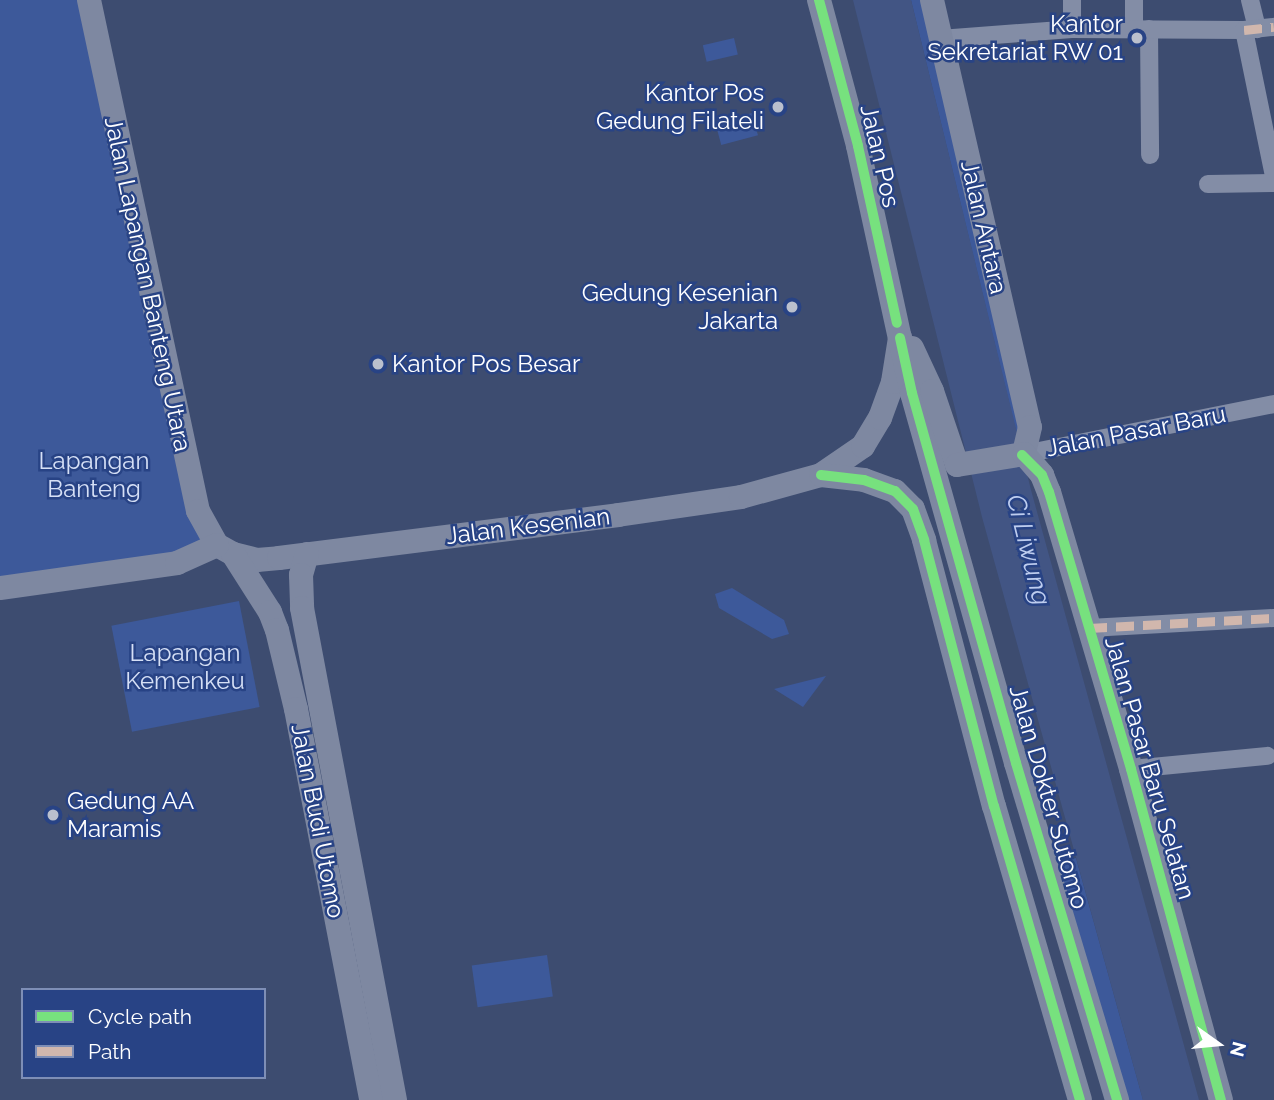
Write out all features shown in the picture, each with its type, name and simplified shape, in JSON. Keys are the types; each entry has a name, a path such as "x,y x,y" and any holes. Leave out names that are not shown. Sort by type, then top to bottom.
{"main road":[{"name":"Jalan Lapangan Banteng Utara","path":"89,0 198,511 225,549"},
{"name":"Jalan Pos","path":"819,0 858,146 912,393 944,504"},
{"name":"Jalan Antara","path":"932,0 1030,427 1023,454"},
{"path":"821,475 863,446 880,418 893,382 899,330"},
{"name":"Jalan Pasar Baru","path":"899,330 932,391 961,465 1023,454"},
{"name":"Jalan Pasar Baru Selatan","path":"1023,454 1042,475 1049,492 1130,769 1221,1100"},
{"name":"Jalan Kesenian","path":"225,549 257,560 307,554 725,500 776,489 821,475"},
{"path":"821,475 864,480 895,491 913,509 924,540 995,806 1080,1100"},
{"name":"Jalan Dokter Sutomo","path":"944,504 1016,763 1117,1100"},
{"path":"0,589 177,563 225,549"},
{"name":"Jalan Budi Utomo","path":"225,549 271,612 277,630 296,709 371,1100"},
{"name":"Jalan Budi Utomo","path":"307,554 301,575 302,608 395,1100"}],"street":[{"path":"1072,0 1072,29"},
{"path":"1134,0 1142,29 1150,155"},
{"path":"1250,0 1258,29 1274,176"},
{"path":"940,39 1072,29 1258,29"},
{"path":"1208,184 1274,183"},
{"name":"Jalan Pasar Baru","path":"1023,454 1274,404"},
{"path":"1088,628 1274,618"},
{"path":"1130,769 1267,757"}],"green space":[{"name":"Lapangan Banteng","path":"0,0 90,0 217,545 0,588"},
{"path":"911,0 930,0 1024,454 1015,427"},
{"path":"734,38 738,55 707,62 703,45"},
{"path":"752,113 758,135 721,145 715,123"},
{"path":"732,588 784,620 789,634 772,639 719,608 715,594"},
{"name":"Lapangan Kemenkeu","path":"239,601 260,707 132,732 111,626"},
{"path":"826,676 803,707 774,689"},
{"path":"1076,858 1143,1100 1116,1100 1047,866"},
{"path":"547,955 553,997 478,1007 472,966"}],"water":[{"name":"Ci Liwung","path":"853,0 911,0 1031,490 1199,1100 1143,1100 982,517"}],"marked path":[{"path":"1244,30 1274,27"},
{"path":"1089,628 1274,618"}],"cycle path":[{"path":"819,0 858,146 897,323"},
{"path":"900,338 912,393 1016,763 1117,1100"},
{"path":"1022,455 1042,475 1049,492 1131,769 1221,1100"},
{"path":"821,475 864,480 895,491 913,509 924,540 994,806 1080,1100"}],"place":[{"name":"Kantor Sekretariat RW 01","path":"1137,38"},
{"name":"Kantor Pos Gedung Filateli","path":"778,107"},
{"name":"Gedung Kesenian Jakarta","path":"792,307"},
{"name":"Kantor Pos Besar","path":"378,364"},
{"name":"Gedung AA Maramis","path":"53,815"}]}
